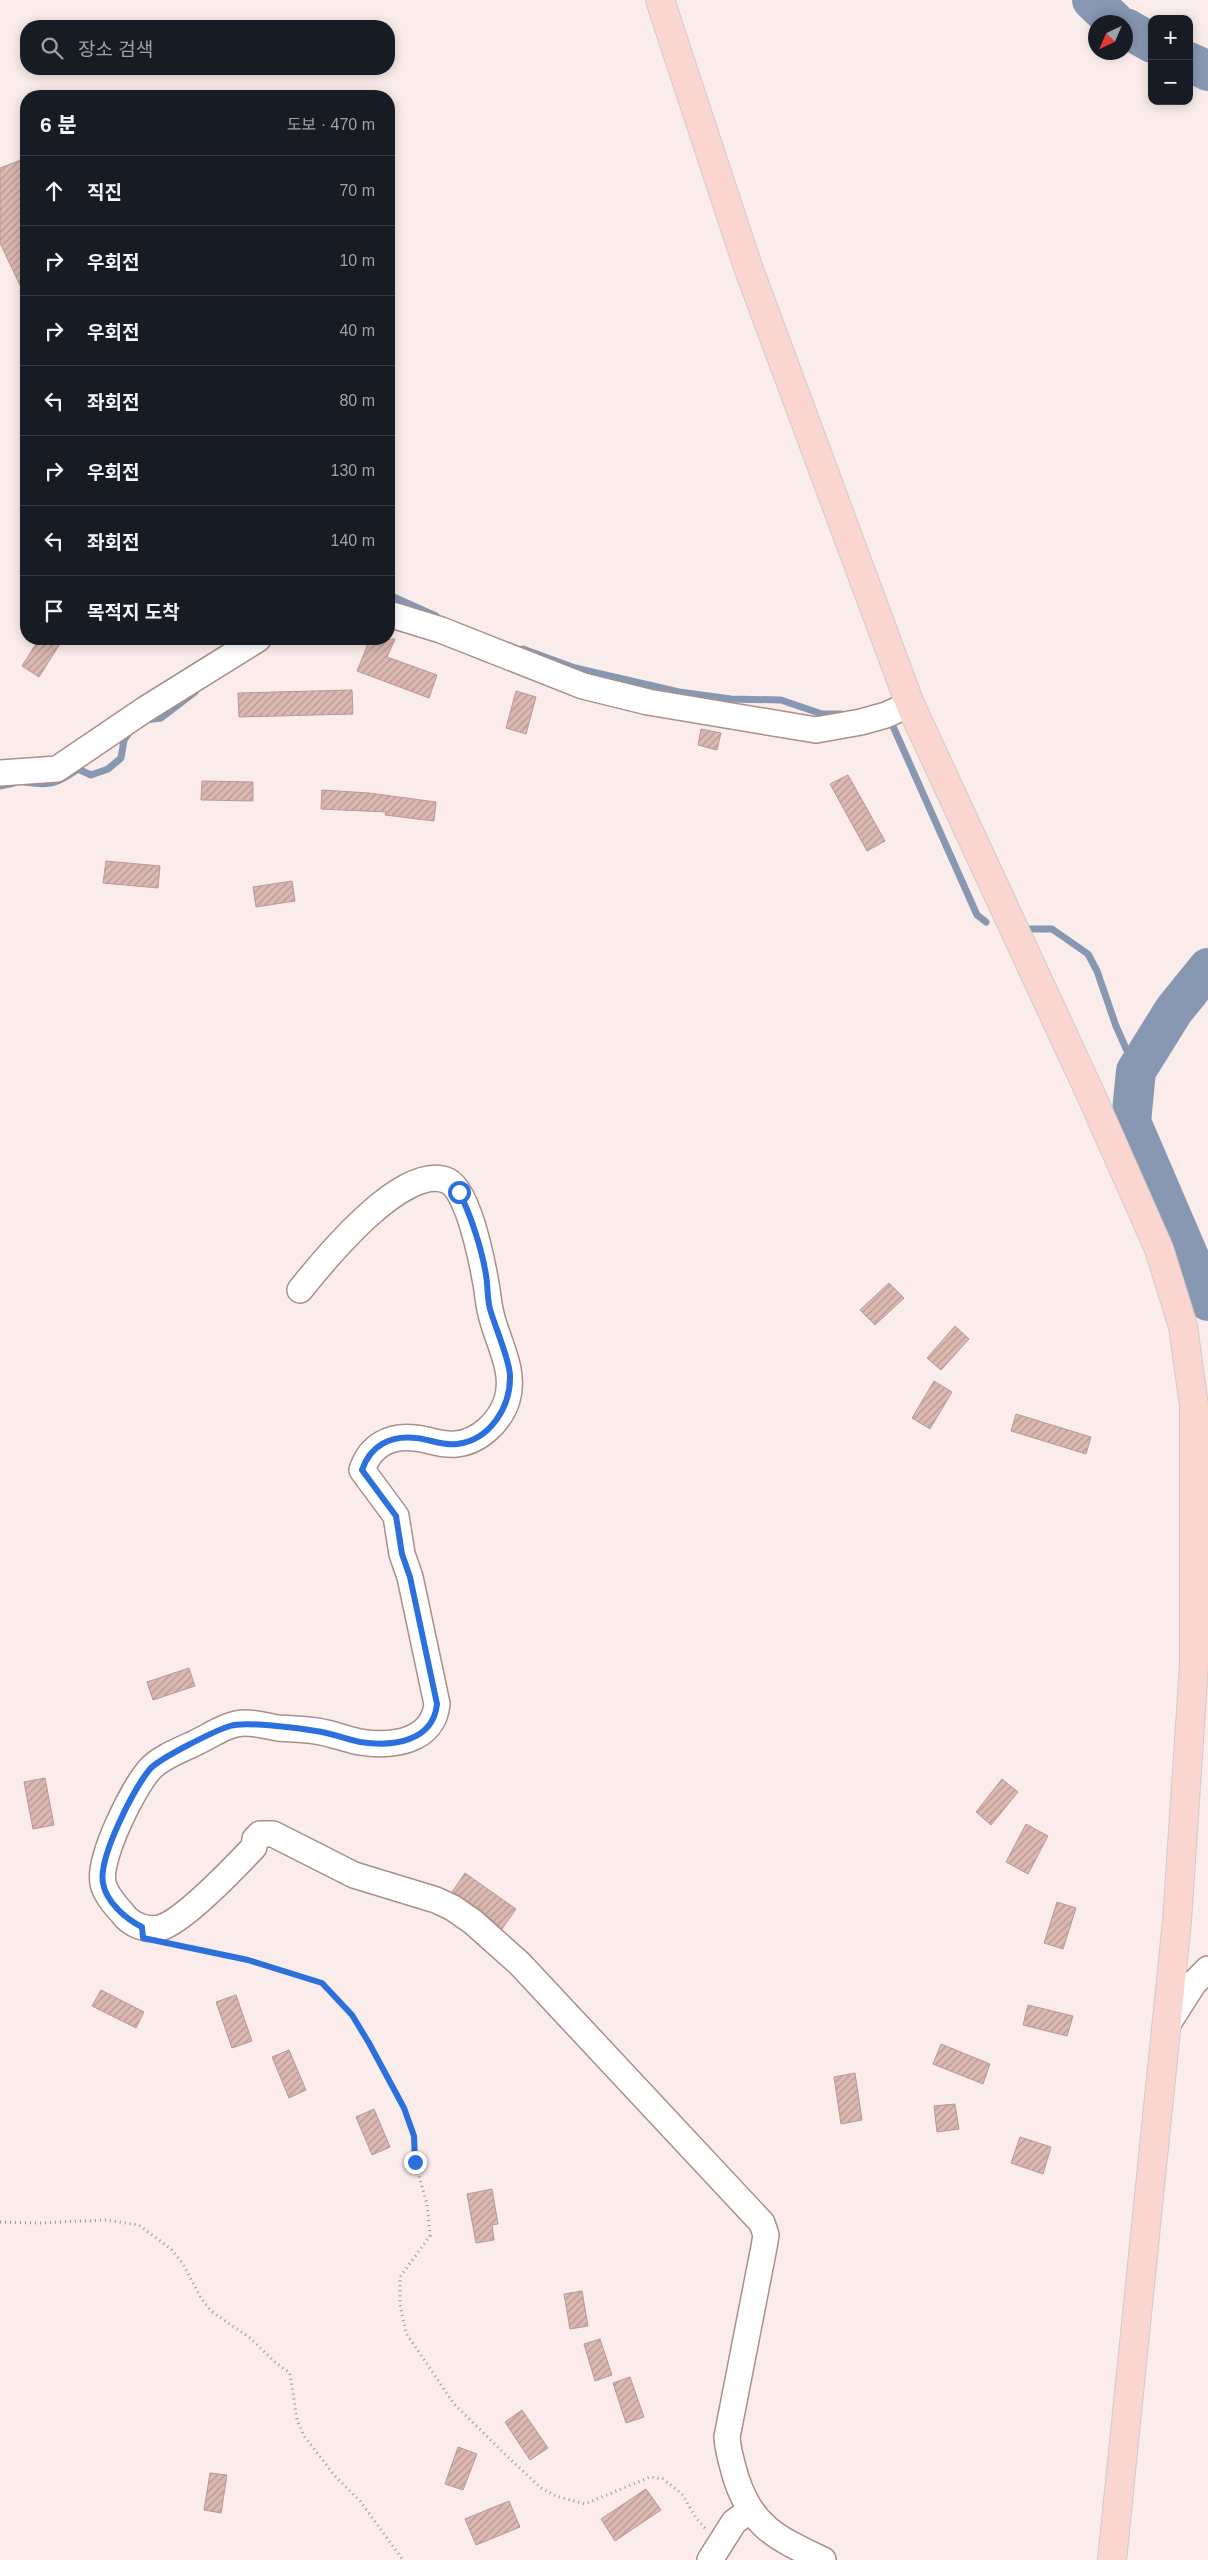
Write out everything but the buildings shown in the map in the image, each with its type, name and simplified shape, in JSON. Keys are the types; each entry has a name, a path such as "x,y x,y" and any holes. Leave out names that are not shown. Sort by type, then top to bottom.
{"main road":[{"path":"660,0 748,267 910,704 1160,1249 1183,1326 1194,1406 1194,1665 1177,1921 1112,2560"}],"street":[{"path":"395,616 442,630 583,686 657,704 816,730 862,722 886,715 910,704"},
{"path":"0,773 57,770 144,710 248,645"},
{"path":"300,1290 349,1232 389,1199 412,1184 435,1178 449,1182 459,1192 466,1206 486,1273 490,1307 510,1374 507,1399 497,1420 485,1433 457,1444 441,1444 415,1438 397,1438 379,1444 367,1456 362,1470 396,1516 402,1554 410,1577 437,1704 436,1717 430,1728 418,1735 389,1743 361,1742 317,1731 244,1723 229,1726 164,1759 151,1769 120,1822 106,1857 103,1883 111,1899 126,1919 142,1927 157,1928 169,1924 212,1888 254,1847 256,1839 260,1834 273,1834 354,1875 436,1900 453,1908 520,1964 762,2223 766,2235 727,2437 728,2452 742,2497 749,2511 775,2536 823,2560"},
{"path":"1167,2025 1194,1983 1208,1969"},
{"path":"710,2560 734,2522 749,2511"}],"path":[{"path":"172,1944 248,1960 322,1983 352,2015 404,2108 414,2136 415,2162 426,2204 430,2236 400,2277 400,2305 406,2332 454,2404 541,2488 556,2496 585,2504 650,2477 663,2479 682,2494 696,2518 706,2530 716,2536 725,2536"},
{"path":"0,2222 40,2223 105,2220 139,2225 159,2238 183,2264 201,2298 211,2312 250,2338 276,2363 290,2373 297,2420 304,2436 335,2476 360,2501 403,2560"}],"waterway":[{"path":"1092,0 1108,15"},
{"path":"1133,32 1148,41"},
{"path":"1193,64 1208,71"},
{"path":"395,598 436,616"},
{"path":"523,649 575,668 679,692 731,699 781,700 822,714 841,714"},
{"path":"145,720 161,718 195,692"},
{"path":"892,724 977,915 986,922"},
{"path":"25,782 47,784 59,781 78,769 91,775 108,769 121,758 124,740 131,730"},
{"path":"0,786 14,783"},
{"path":"1024,929 1052,929 1088,954 1097,971 1116,1026 1136,1071"},
{"path":"1208,968 1174,1010 1136,1071 1131,1122 1208,1301"}],"route":[{"path":"415,2162 414,2136 404,2108 352,2015 322,1983 248,1960 143,1938 142,1927 126,1919 111,1899 103,1883 106,1857 120,1822 132,1797 151,1769 164,1759 229,1726 244,1723 317,1731 361,1742 389,1743 402,1741 418,1735 430,1728 436,1717 437,1704 410,1577 402,1554 396,1516 362,1470 367,1456 379,1444 397,1438 415,1438 441,1444 457,1444 485,1433 497,1420 507,1399 510,1374 490,1307 486,1273 466,1206 459,1192"}]}
